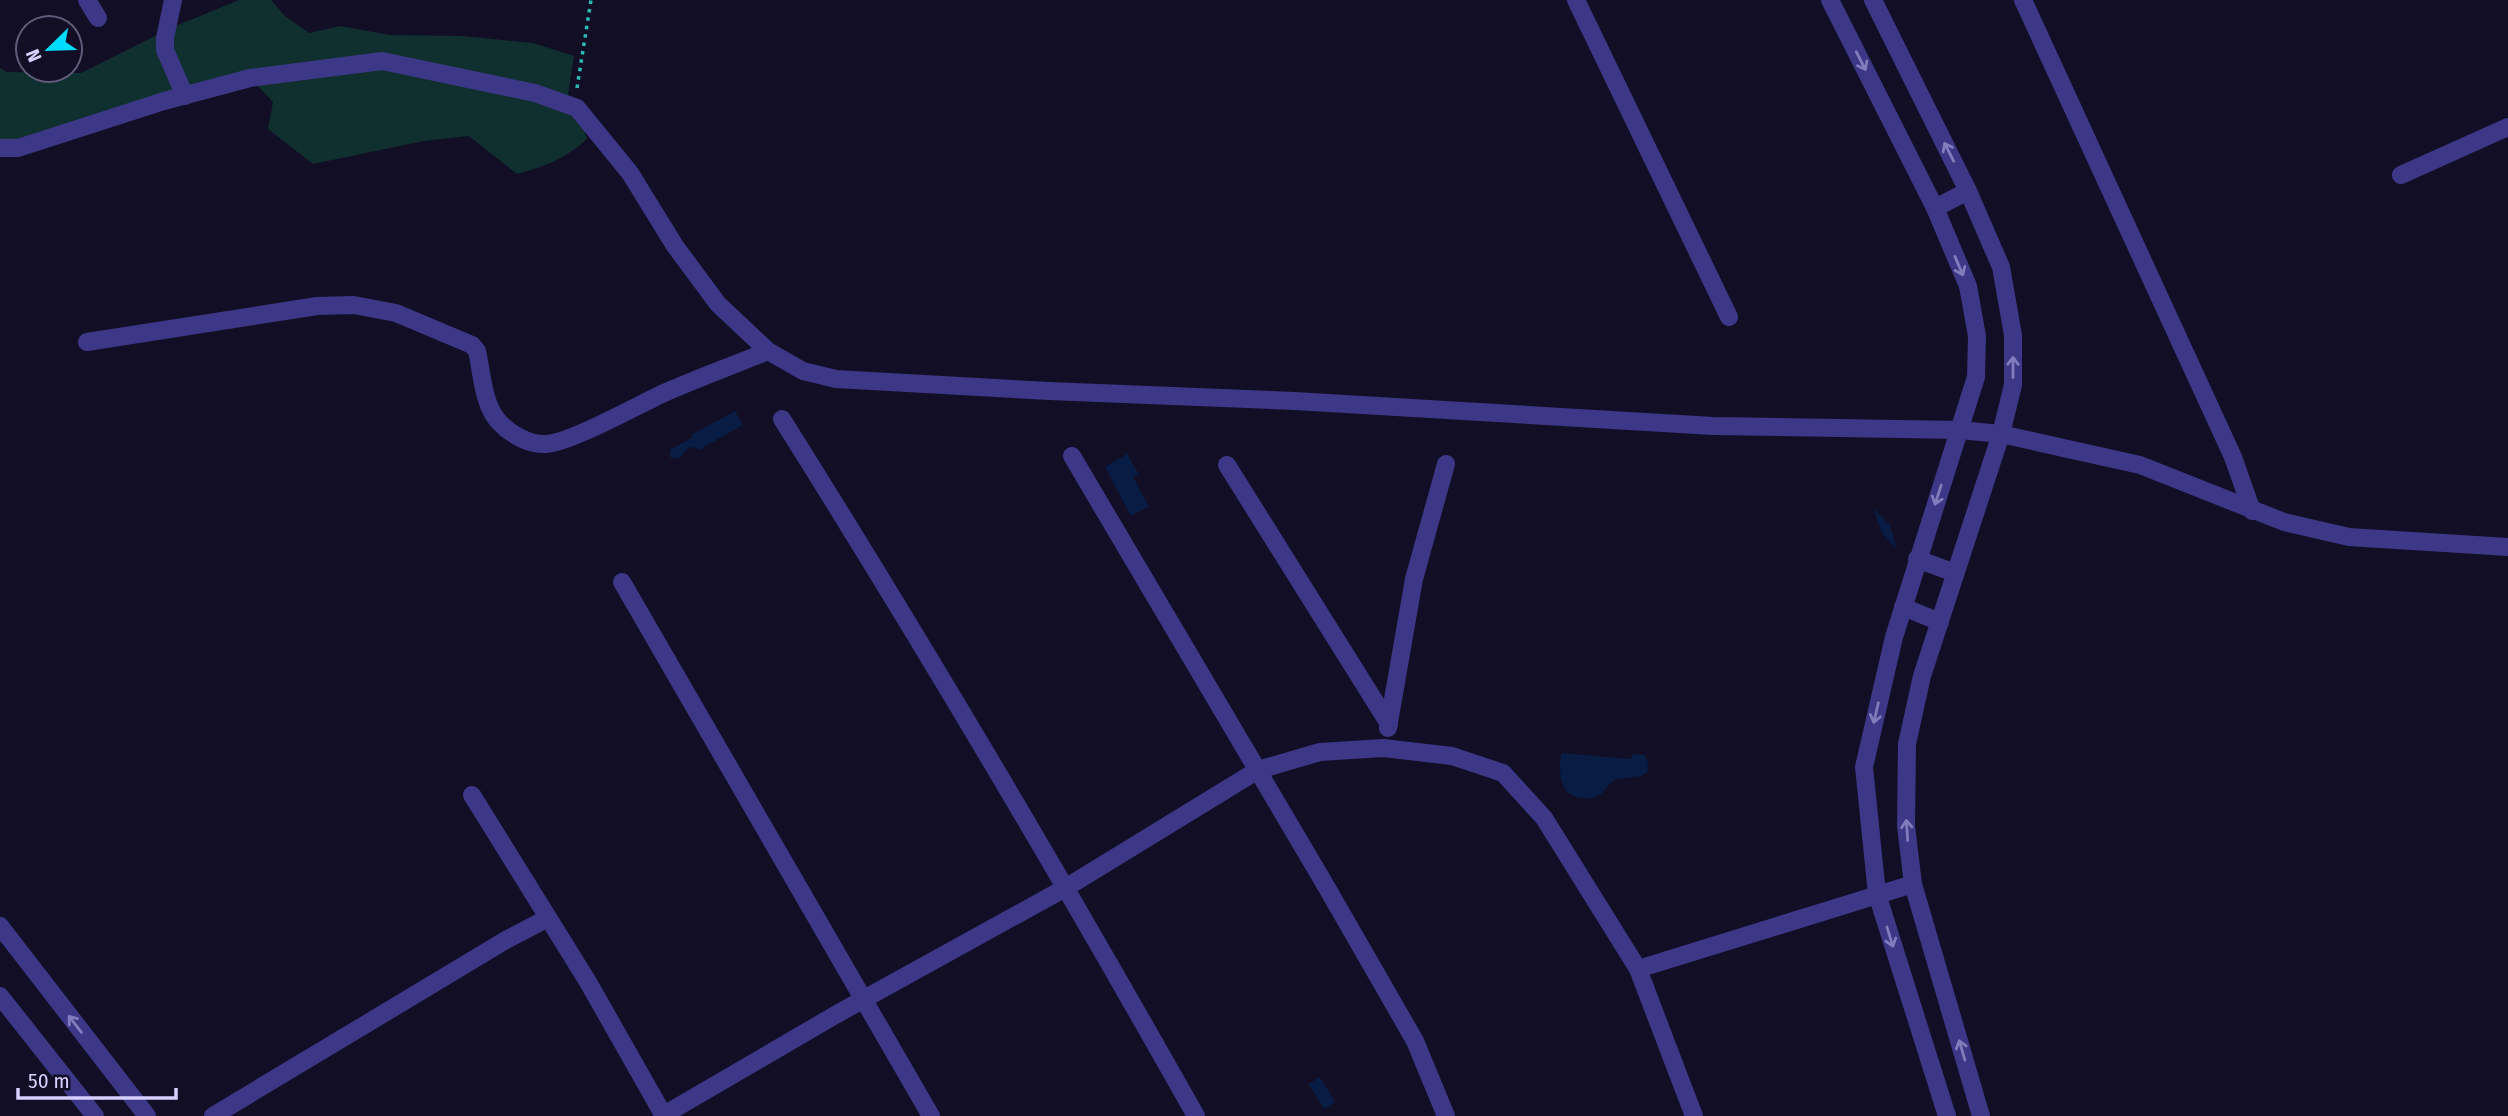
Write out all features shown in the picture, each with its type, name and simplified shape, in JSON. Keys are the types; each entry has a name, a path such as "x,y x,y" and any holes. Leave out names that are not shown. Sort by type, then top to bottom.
{"street":[{"path":"88,0 98,18"},
{"path":"173,0 165,50 185,96"},
{"path":"1576,0 1729,317"},
{"path":"1830,0 1935,208 1968,286 1978,336 1976,377 1903,607 1864,767 1877,894 1947,1116"},
{"path":"1872,0 1968,191 2001,267 2013,335 2014,385 1922,676 1907,744 1906,827 1913,884 1981,1116"},
{"path":"2023,0 2233,457 2252,511"},
{"path":"0,148 19,148 250,78 382,61 535,93 578,108 630,173 675,246 718,304 768,351 803,371 849,380 1295,401 1713,426 2001,433 2140,465 2284,522 2350,537 2508,547"},
{"path":"2401,175 2508,127"},
{"path":"1935,208 1968,191"},
{"path":"87,342 317,306 354,305 396,313 472,345 477,351 488,405 496,420 508,431 526,441 547,444 570,437 666,392 768,351"},
{"path":"782,419 875,567 1067,887 1196,1116"},
{"path":"1072,456 1415,1041 1446,1116"},
{"path":"1384,748 1414,579 1446,464"},
{"path":"1227,465 1389,724"},
{"path":"1917,559 1955,573"},
{"path":"622,582 931,1116"},
{"path":"1903,607 1940,622"},
{"path":"472,795 548,918 663,1116 864,999 1067,887 1258,770 1321,752 1384,748 1452,756 1503,773 1544,818 1638,970 1694,1116"},
{"path":"1638,970 1913,884"},
{"path":"213,1116 506,940 548,918"},
{"path":"0,926 147,1116"},
{"path":"0,996 95,1116"}],"path":[{"path":"578,108 577,80 591,0"}],"green space":[{"path":"239,0 271,0 285,16 309,33 340,26 390,35 463,36 533,43 574,56 568,94 577,108 587,139 555,161 517,174 469,136 424,141 313,164 268,129 273,102 250,78 0,148 0,68 14,72 14,84 84,84 84,72 173,27"}],"water":[{"path":"735,411 743,425 699,450 688,448 681,457 670,457 670,450 692,438 691,435"},
{"path":"1127,454 1139,474 1133,477 1149,507 1131,516 1105,467"},
{"path":"1873,508 1890,525 1897,550 1882,533"},
{"path":"1561,753 1631,759 1632,754 1645,755 1648,762 1647,772 1641,776 1614,780 1598,796 1582,798 1568,793 1564,788 1560,775"},
{"path":"1320,1077 1335,1102 1324,1109 1309,1084"}]}
